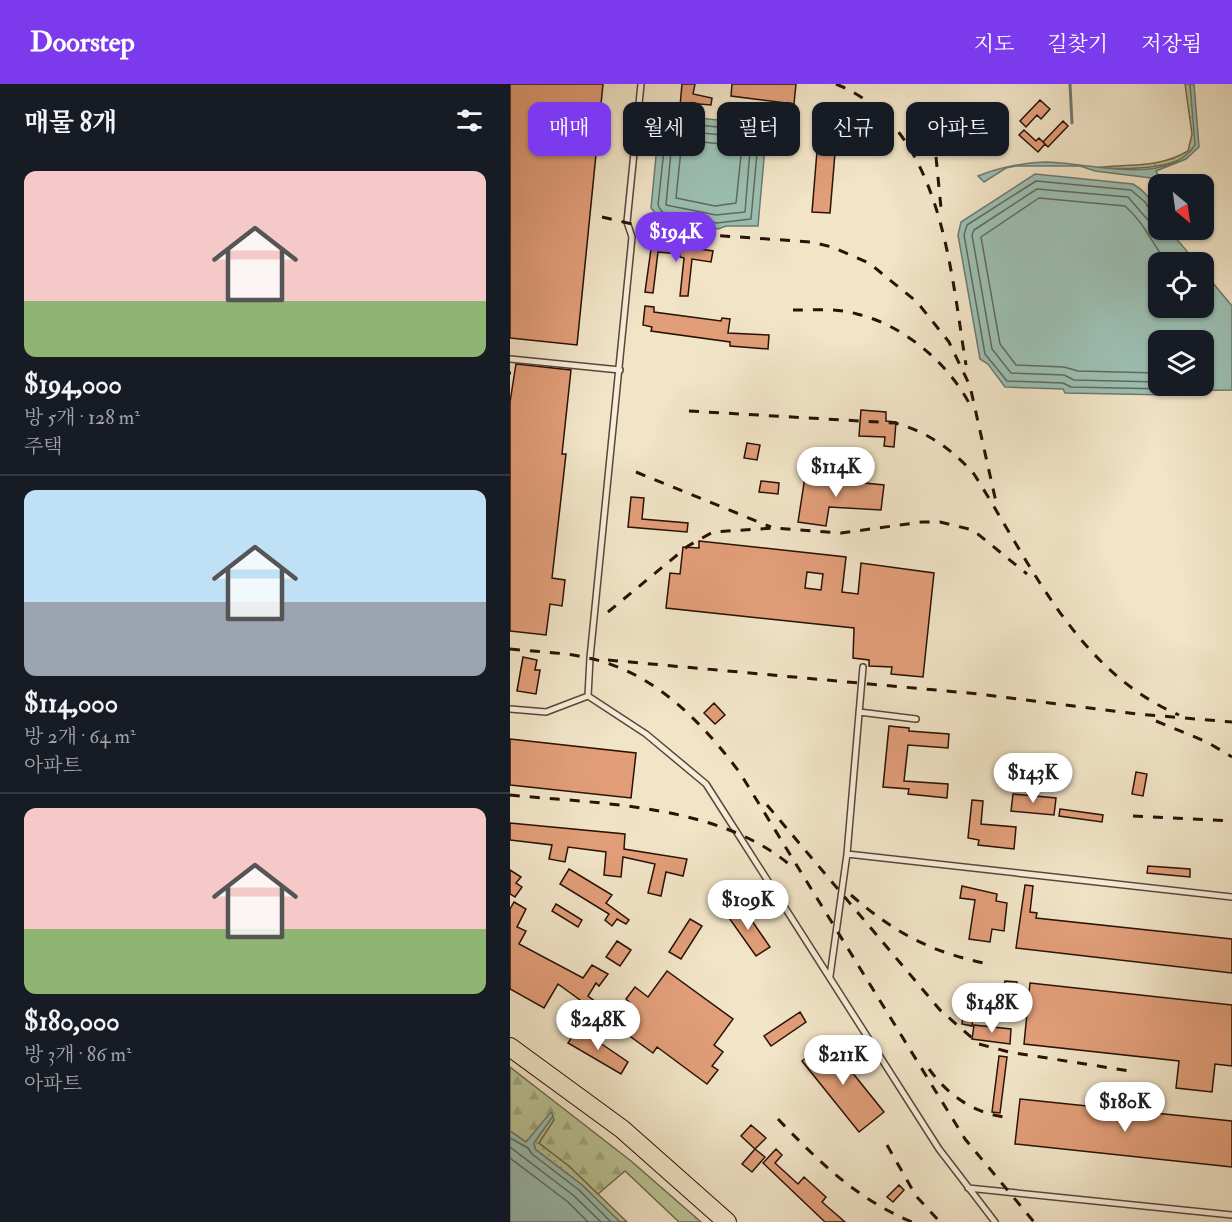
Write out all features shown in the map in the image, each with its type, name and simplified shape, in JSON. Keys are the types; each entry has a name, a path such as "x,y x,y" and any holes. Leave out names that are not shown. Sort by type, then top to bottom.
{"highway":[{"path":"510,1047 622,1129 727,1222"}],"lane":[{"path":"588,696 632,237 627,222 641,84"},
{"path":"510,359 620,370"},
{"path":"830,976 846,854 863,667"},
{"path":"510,709 546,712 588,696"},
{"path":"588,696 646,734 706,784 939,1149 995,1222"},
{"path":"859,712 916,719"},
{"path":"846,854 1232,897"},
{"path":"968,1188 1232,1215"}],"green space":[{"path":"1185,84 1190,84 1196,126 1196,139 1192,150 1183,158 1153,167 1096,168 1166,161 1188,151 1192,134"},
{"path":"510,1067 631,1161 701,1222 679,1222 625,1171 598,1194 569,1166 539,1143 554,1120 552,1114 526,1142 510,1131"},
{"path":"553,1116 554,1120 539,1143 569,1166 627,1222 620,1222 582,1185 535,1149 534,1143"}],"water":[{"path":"1190,84 1194,84 1199,147 1186,159 1156,171 1158,174 1148,174 1148,178 1095,171 1080,166 1016,166 1006,168 984,182 978,176 1011,166 1045,162 1125,170 1146,169 1165,166 1182,158 1195,145"},
{"path":"705,119 717,120 717,156 764,156 758,226 726,226 718,229 660,218 651,208 656,156 705,156"},
{"path":"1035,174 1133,184 1148,197 1148,240 1177,240 1188,252 1148,252 1148,318 1214,318 1214,284 1232,306 1232,390 1214,390 1214,330 1148,330 1148,395 1065,393 1063,389 1005,387 988,364 980,359 958,235 961,222"},
{"path":"551,1112 553,1116 534,1143 535,1149 582,1185 620,1222 510,1222 510,1131 526,1142"}],"building":[{"path":"510,84 603,84 601,102 528,102 528,156 596,156 577,345 510,338"},
{"path":"682,84 695,84 693,94 712,98 711,105 705,104 705,102 680,102"},
{"path":"732,84 796,84 794,102 731,96"},
{"path":"1040,100 1050,109 1041,119 1037,115 1026,127 1020,121"},
{"path":"1063,121 1068,126 1048,147 1043,142"},
{"path":"1024,130 1036,141 1039,138 1045,144 1038,152 1019,135"},
{"path":"817,156 835,156 830,213 812,212"},
{"path":"652,242 713,251 711,262 692,259 688,296 680,296 684,258 680,257 680,254 658,252 653,293 645,292"},
{"path":"645,306 654,307 654,312 721,321 722,318 730,319 728,333 769,335 768,349 730,346 730,342 651,331 652,327 643,325"},
{"path":"516,364 571,370 562,454 566,454 552,578 565,580 562,606 550,604 546,635 510,631 510,402"},
{"path":"861,410 886,412 886,421 896,422 894,447 884,446 885,437 859,436"},
{"path":"747,443 760,445 757,460 744,458"},
{"path":"805,477 884,485 881,510 829,507 826,526 798,522"},
{"path":"761,481 779,483 778,494 759,492"},
{"path":"631,497 644,498 642,519 688,523 687,532 628,527"},
{"path":"699,541 846,557 842,592 858,594 861,563 934,573 923,677 891,674 892,667 869,666 869,660 853,658 854,628 666,608 670,573 680,574 683,547 699,548","holes":["807,572 823,574 821,590 805,588"]},
{"path":"523,657 537,660 535,670 540,670 536,694 517,691"},
{"path":"714,703 725,715 715,724 704,713"},
{"path":"889,726 909,728 909,731 949,734 948,748 908,745 904,781 948,784 947,798 908,794 909,789 883,787"},
{"path":"510,739 636,753 631,798 510,785"},
{"path":"1136,772 1147,774 1143,796 1132,794"},
{"path":"1013,794 1056,798 1054,815 1011,811"},
{"path":"972,800 983,801 981,824 1016,827 1014,849 978,845 979,840 968,838"},
{"path":"1060,809 1103,815 1102,822 1059,816"},
{"path":"510,823 625,834 624,849 687,859 683,876 666,872 661,896 648,893 655,864 623,857 621,877 604,875 606,852 568,847 565,862 549,859 552,845 510,840"},
{"path":"1148,866 1190,869 1190,877 1147,873"},
{"path":"569,869 612,895 606,903 629,920 626,924 617,919 612,926 605,920 609,914 560,884"},
{"path":"510,870 521,877 516,883 522,887 515,897 510,894"},
{"path":"1025,885 1033,886 1030,912 1037,913 1036,918 1232,939 1232,973 1016,948"},
{"path":"962,886 997,894 996,901 1007,903 1004,931 992,929 990,942 969,939 975,900 960,898"},
{"path":"514,902 526,909 517,927 526,931 519,944 583,978 592,965 608,974 599,986 596,983 588,996 619,1019 630,1003 626,999 635,987 648,997 667,971 733,1019 714,1045 723,1052 712,1066 718,1070 707,1084 657,1047 653,1053 558,984 544,1008 510,989 510,909"},
{"path":"556,904 582,920 578,927 552,911"},
{"path":"741,905 770,947 756,956 727,915"},
{"path":"690,919 702,926 681,959 669,952"},
{"path":"617,941 631,950 620,966 606,957"},
{"path":"1005,981 1017,982 1015,998 1003,997"},
{"path":"1030,983 1232,1005 1232,1066 1215,1064 1212,1092 1176,1088 1179,1061 1024,1044"},
{"path":"966,996 976,997 972,1026 962,1024"},
{"path":"800,1012 806,1022 771,1046 764,1036"},
{"path":"974,1025 1011,1029 1010,1044 972,1039"},
{"path":"578,1028 628,1062 621,1074 568,1043"},
{"path":"827,1041 884,1112 859,1132 802,1061"},
{"path":"999,1056 1007,1057 1000,1113 992,1112"},
{"path":"1020,1099 1232,1121 1232,1167 1015,1144"},
{"path":"751,1125 766,1138 755,1149 741,1136"},
{"path":"755,1149 765,1157 752,1172 742,1164"},
{"path":"776,1149 782,1155 775,1163 798,1184 804,1177 826,1197 822,1202 845,1222 825,1222 763,1163"},
{"path":"899,1185 904,1190 893,1202 887,1197"}],"waterway":[{"path":"1070,84 1072,123"}],"railway":[{"path":"836,84 871,104 899,132 919,166 935,204 946,245 966,365"},
{"path":"936,157 941,208"},
{"path":"602,217 666,232 811,242 832,247 869,263 917,302 949,342 970,386 996,502"},
{"path":"793,310 849,312 874,319 891,327 907,336 936,360 949,373 969,403"},
{"path":"689,411 895,423 938,442 974,474 1036,577 1084,643 1111,671 1143,696 1179,715"},
{"path":"636,472 771,527"},
{"path":"608,612 688,546 713,532 774,528 841,533 922,522 940,522 973,530 1027,574"},
{"path":"510,649 569,654 612,665 634,674 674,701 709,735 740,773 965,1139 1034,1222"},
{"path":"608,660 979,694 1137,714 1232,722"},
{"path":"1156,721 1207,742 1232,757"},
{"path":"510,795 619,805 693,818 761,845 790,865"},
{"path":"767,805 940,1010 979,1044 1009,1052 1136,1072"},
{"path":"1133,816 1232,821"},
{"path":"851,895 883,921 915,940 949,954 988,964"},
{"path":"929,1069 944,1087 962,1101 982,1111 1005,1117"},
{"path":"778,1119 808,1150 856,1191 892,1213 912,1222"},
{"path":"887,1145 916,1196 940,1222"}]}
